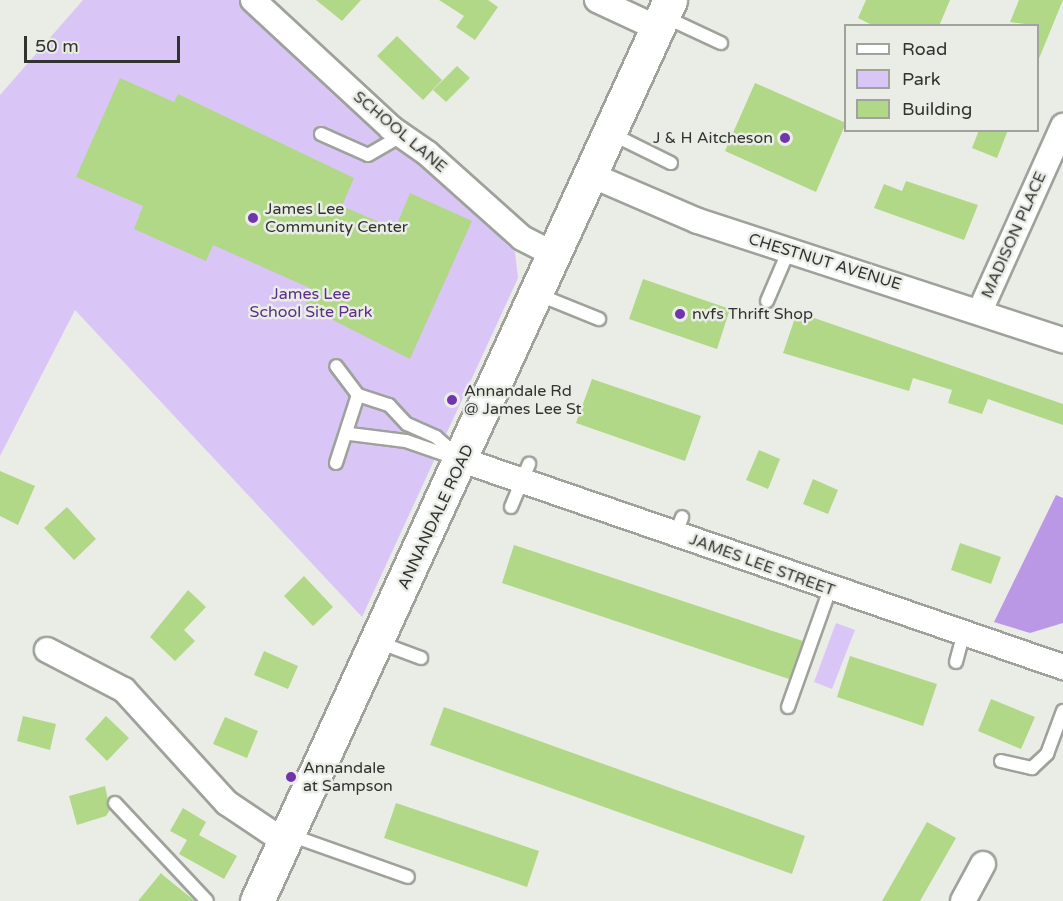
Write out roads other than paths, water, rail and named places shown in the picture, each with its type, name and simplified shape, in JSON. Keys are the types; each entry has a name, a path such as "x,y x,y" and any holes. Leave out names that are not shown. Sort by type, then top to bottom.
{"main road":[{"name":"ANNANDALE ROAD","path":"257,901 462,460 663,15"}],"street":[{"name":"SCHOOL LANE","path":"253,0 402,135 522,238 554,254"},
{"path":"597,0 663,15"},
{"name":"MADISON PLACE","path":"980,311 1063,126"},
{"name":"CHESTNUT AVENUE","path":"591,175 788,252 980,311 1063,340"},
{"name":"JAMES LEE STREET","path":"462,460 525,472 679,525 830,589 1063,667"},
{"path":"46,650 124,690 227,803 287,838"},
{"path":"963,901 983,864"}],"lane":[{"path":"663,15 721,43"},
{"path":"609,133 671,163"},
{"path":"321,134 368,155 402,135"},
{"path":"767,301 788,252"},
{"path":"536,294 599,319"},
{"path":"336,366 358,395 389,405 407,424 436,437 462,460"},
{"path":"336,463 350,434 358,395"},
{"path":"350,434 406,441 462,460"},
{"path":"512,507 525,472"},
{"path":"788,708 830,589"},
{"path":"956,662 964,633"},
{"path":"378,642 421,658"},
{"path":"1001,761 1032,768 1047,754 1063,711"},
{"path":"115,803 207,901"},
{"path":"287,838 408,877"}],"place":[{"name":"J & H Aitcheson","path":"785,138"},
{"name":"James Lee Community Center","path":"253,218"},
{"name":"nvfs Thrift Shop","path":"680,314"},
{"name":"Annandale Rd @ James Lee St","path":"452,400"},
{"name":"Annandale at Sampson","path":"291,777"}],"park label":[{"name":"James Lee School Site Park","path":"311,303"}]}
